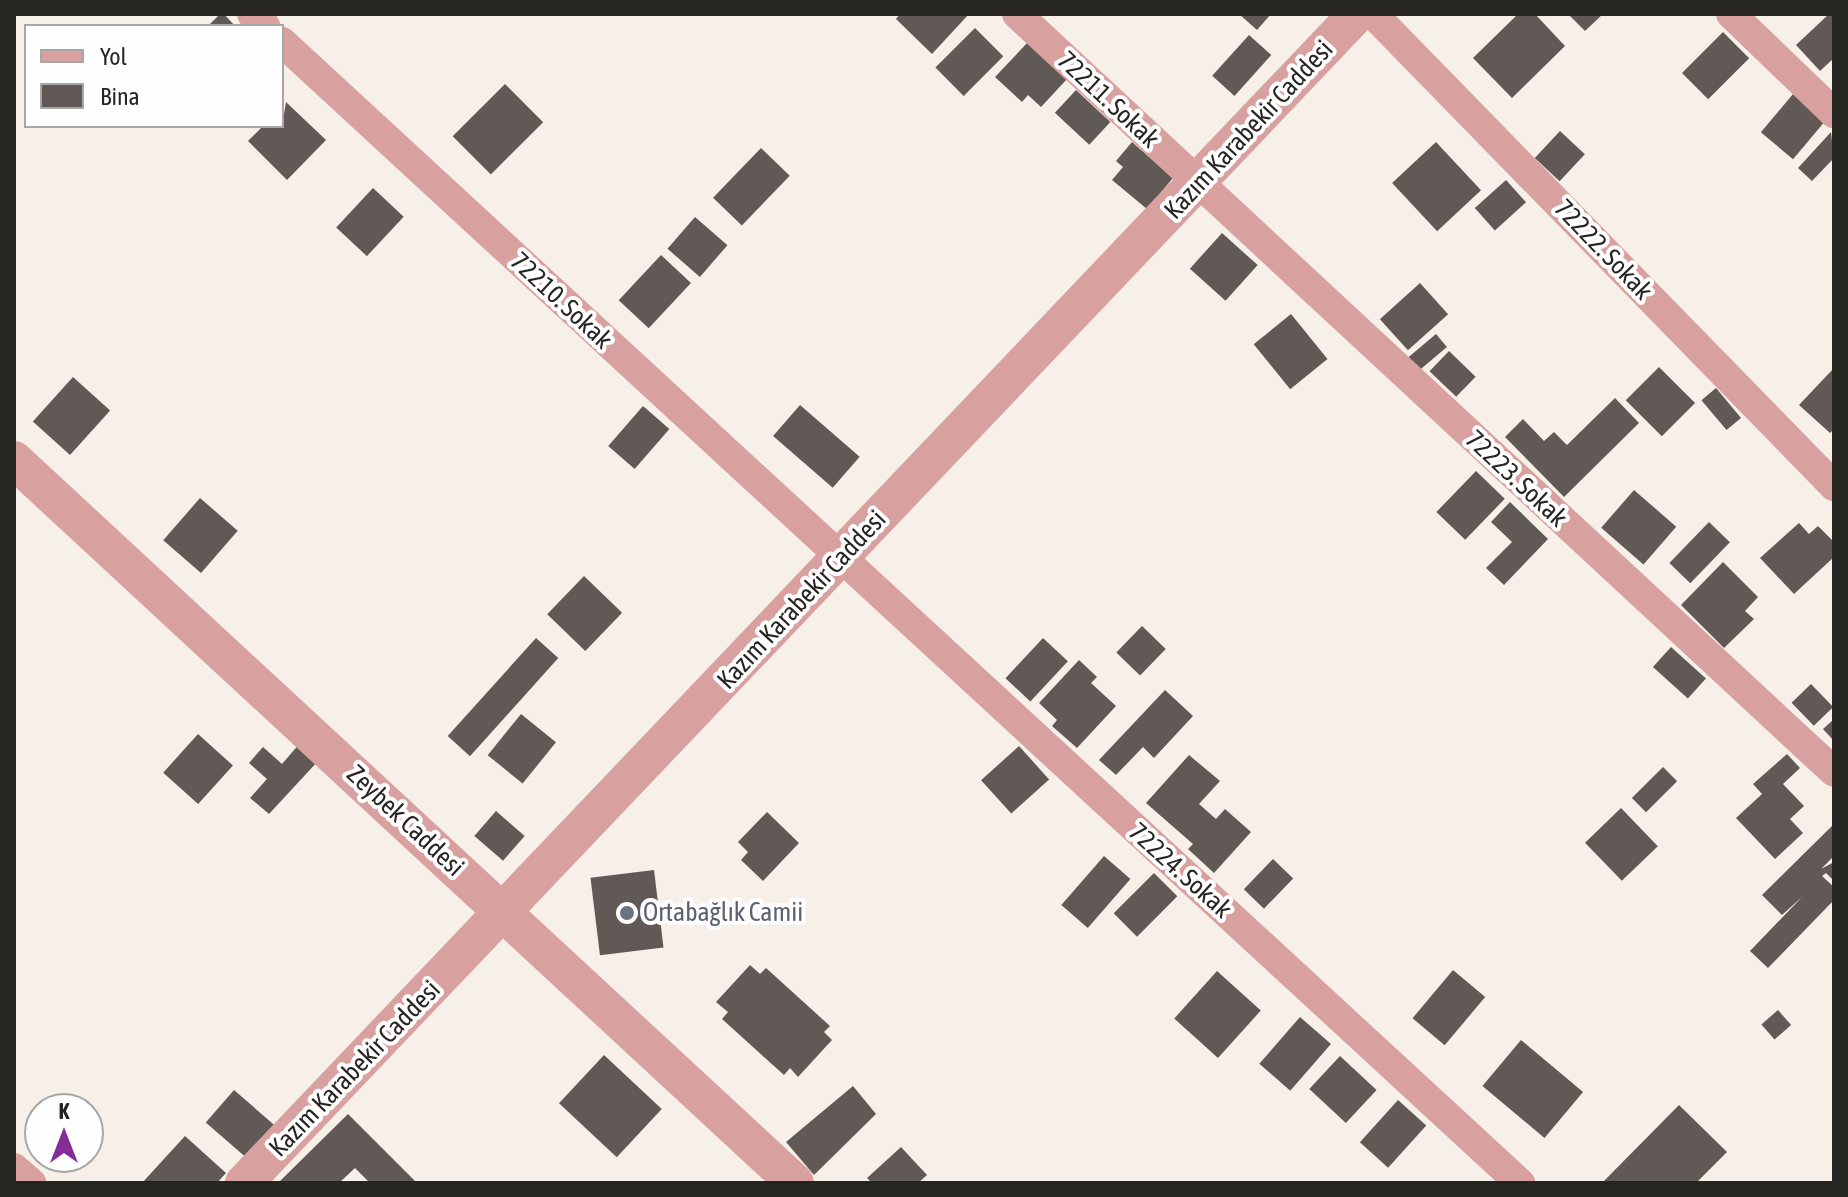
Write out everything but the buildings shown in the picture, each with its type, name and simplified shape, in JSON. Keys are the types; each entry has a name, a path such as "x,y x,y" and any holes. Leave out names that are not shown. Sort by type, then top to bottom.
{"street":[{"name":"72211. Sokak","path":"1017,14 1199,185"},
{"name":"Kazım Karabekir Caddesi","path":"244,1183 505,914 1199,185 1357,14"},
{"name":"72222. Sokak","path":"1373,14 1834,486"},
{"path":"1731,14 1834,113"},
{"name":"72210. Sokak","path":"284,44 840,560"},
{"name":"72223. Sokak","path":"1199,185 1834,772"},
{"name":"Zeybek Caddesi","path":"14,460 795,1183"},
{"name":"72224. Sokak","path":"840,560 1520,1183"},
{"path":"14,1168 31,1183"}],"place":[{"name":"Ortabağlık Camii","path":"627,913"}]}
